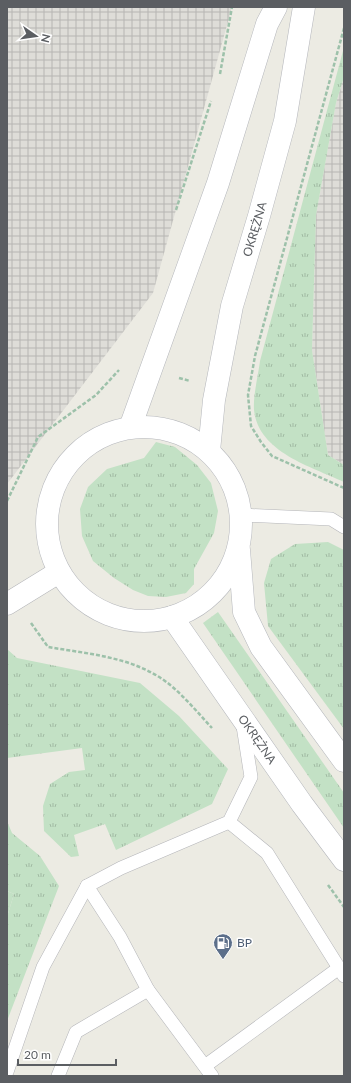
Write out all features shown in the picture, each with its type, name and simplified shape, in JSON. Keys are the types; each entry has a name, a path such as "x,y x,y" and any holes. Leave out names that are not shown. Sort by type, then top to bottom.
{"street":[{"path":"130,425 218,183 267,24 276,7"},
{"name":"OKRĘŻNA","path":"209,451 216,388 232,306 285,121 304,7"},
{"path":"238,548 225,579 202,602 172,617 140,622 108,615 80,598 59,572 48,543 47,512 56,481 74,456 99,437 130,425 163,426 190,438 209,451 229,477 241,515 238,548 244,612 260,647 344,761"},
{"path":"11,602 59,572"},
{"name":"OKRĘŻNA","path":"172,617 302,804 344,860"}],"lane":[{"path":"241,515 331,519 344,527"},
{"path":"7,1072 43,968 87,886 121,868 229,822 250,777 242,718"},
{"path":"87,886 120,937 148,990 209,1071 341,972 267,852 229,822"},
{"path":"58,1076 76,1032 148,990"}],"path":[{"path":"218,82 232,7"},
{"path":"344,28 255,356 248,395 251,426 272,456 344,488"},
{"path":"174,216 213,96"},
{"path":"7,501 38,437 96,395 119,371 123,361 216,388 248,395"},
{"path":"11,602 48,648 109,658 141,667 169,684 216,732"},
{"path":"326,883 344,907"}],"shaded area":[{"path":"7,7 232,7 153,293 7,484"},
{"path":"344,77 344,465 328,455 312,350 316,215 336,103"}],"green space":[{"path":"344,47 344,77 336,103 316,215 312,350 328,455 344,465 344,482 303,464 288,456 276,447 265,437 258,425 254,404 260,361"},
{"path":"156,442 175,447 197,465 211,483 218,511 214,533 194,569 194,584 186,593 166,597 148,596 133,590 114,578 93,561 82,536 80,509 88,487 107,469 144,458"},
{"path":"328,542 344,550 344,729 268,626 264,583 271,559 295,544"},
{"path":"218,612 344,793 344,828 203,623"},
{"path":"7,649 17,658 140,683 179,716 228,769 212,804 116,850 105,824 74,835 79,856 71,857 44,831 43,806 50,784 69,772 85,770 82,748 7,758"},
{"path":"7,821 12,833 40,856 59,886 7,1021 7,917 14,894 7,891"},
{"path":"7,891 14,894 7,917"}],"place":[{"name":"BP","path":"223,960"}]}
